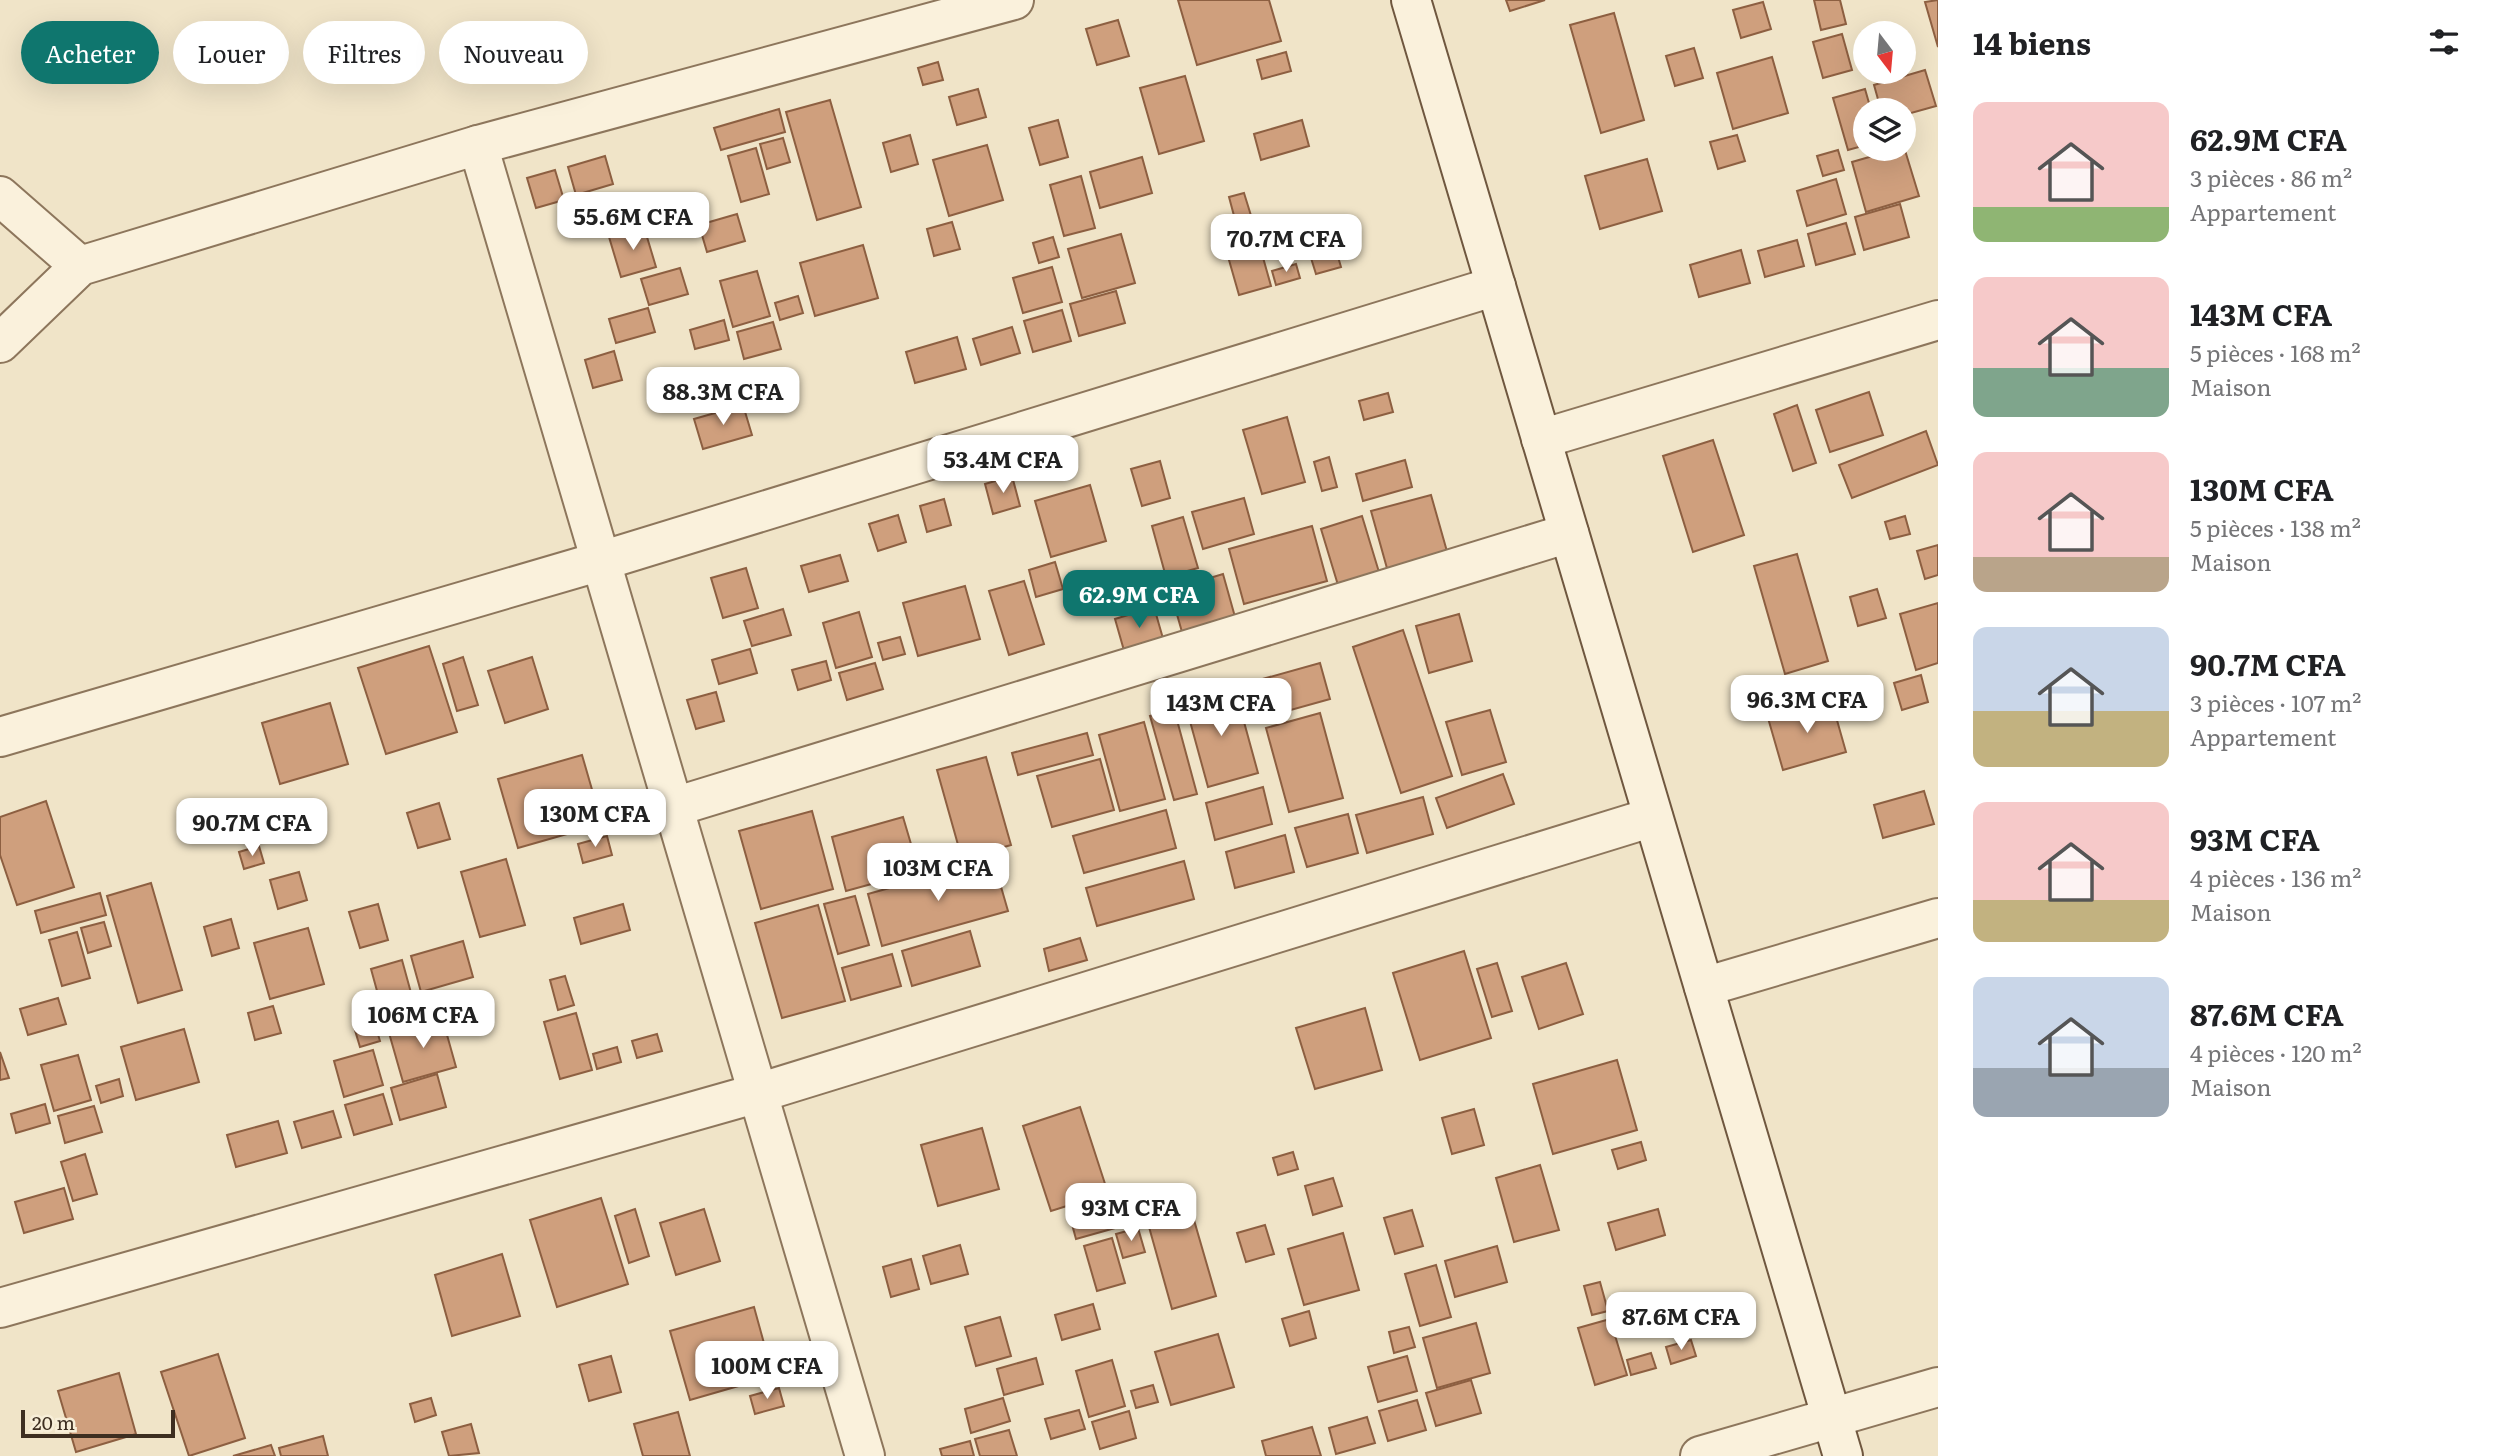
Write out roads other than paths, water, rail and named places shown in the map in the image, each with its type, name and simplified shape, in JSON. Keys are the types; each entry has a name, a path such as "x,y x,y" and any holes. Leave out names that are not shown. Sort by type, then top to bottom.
{"street":[{"path":"0,343 80,266 478,145 1014,0"},
{"path":"1411,0 1843,1456"},
{"path":"478,145 865,1456"},
{"path":"0,195 80,266"},
{"path":"0,737 601,561 1496,286"},
{"path":"1541,439 1938,320"},
{"path":"674,807 1569,533"},
{"path":"0,1308 758,1093 1653,817"},
{"path":"1704,987 1938,918"},
{"path":"1700,1456 1938,1387"}]}
